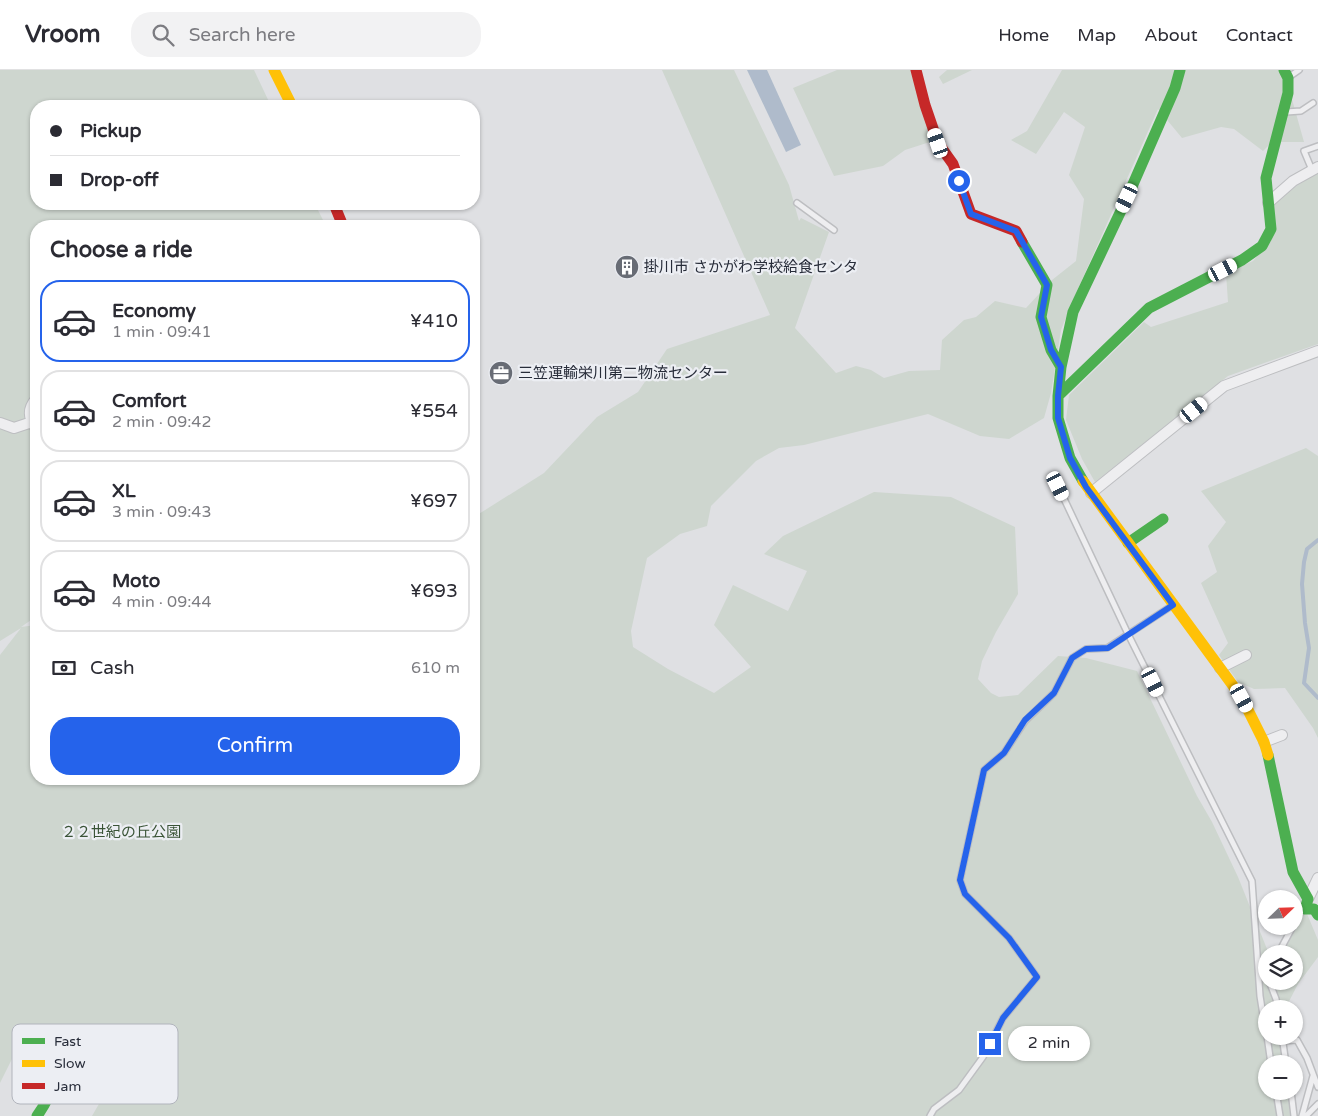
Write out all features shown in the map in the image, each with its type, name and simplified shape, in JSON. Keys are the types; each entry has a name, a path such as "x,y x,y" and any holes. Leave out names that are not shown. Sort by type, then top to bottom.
{"street":[{"path":"274,70 289,100"},
{"path":"916,70 938,143 953,164 971,214 1016,231 1047,285 1041,317 1051,350 1061,367"},
{"path":"1180,70 1175,88 1127,198 1073,312 1061,367 1058,418 1070,458 1091,493 1242,698 1264,742 1288,853 1294,872 1308,899"},
{"path":"1058,396 1149,308 1242,260 1262,246 1271,229 1266,178 1288,93 1286,74"},
{"path":"1268,203 1293,181 1315,169"},
{"path":"1091,493 1224,386 1318,351"},
{"path":"0,423 14,428 30,426"},
{"path":"1128,543 1163,519"},
{"path":"1220,668 1246,655"},
{"path":"1264,742 1282,735"},
{"path":"1318,878 1305,909 1314,909 1318,915"},
{"path":"37,1116 46,1104"}],"lane":[{"path":"1286,74 1299,70"},
{"path":"1283,113 1301,110 1313,103"},
{"path":"1315,169 1304,151 1318,146"},
{"path":"797,203 834,230"},
{"path":"1058,486 1128,634 1252,882 1261,1000"},
{"path":"930,1116 934,1109 959,1090 983,1057 1003,1018 1037,977 1009,938 965,894 960,880 984,770 1004,753 1025,720 1054,693 1072,658 1086,649 1108,648 1173,605"},
{"path":"1303,908 1308,899"},
{"path":"1299,1045 1307,1058 1318,1088"},
{"path":"1302,1116 1314,1075"},
{"path":"1277,1100 1280,1116"},
{"path":"1292,1100 1294,1116"},
{"path":"1306,1116 1318,1104"}],"green space":[{"name":"２２世紀の丘公園","path":"0,70 254,70 268,100 30,100 30,210 318,210 323,220 30,220 30,621 21,627 30,626 30,785 480,785 480,513 544,473 597,417 638,392 667,349 770,315 662,70 734,70 789,185 799,221 801,218 829,232 795,328 836,373 856,366 871,370 884,378 909,371 940,370 942,340 964,320 976,317 995,301 1026,308 1052,280 1076,261 1084,199 1069,175 1085,127 1064,112 1036,154 1011,140 1027,131 1062,70 1281,70 1288,85 1304,142 1272,142 1263,151 1234,129 1221,127 1182,138 1158,109 1061,330 1051,393 1044,418 1009,439 980,436 928,414 804,445 779,448 756,461 711,506 707,526 680,534 647,558 631,631 633,647 668,669 714,693 751,667 714,625 733,585 788,611 807,571 764,554 783,536 874,492 951,497 1015,527 1018,594 982,661 978,679 991,693 999,697 1018,695 1058,656 1086,658 1137,671 1238,877 1258,927 1258,935 1261,935 1265,945 1258,945 1258,990 1295,990 1290,1000 1258,1000 1258,1045 1285,1045 1285,1055 1258,1055 1258,1100 1289,1100 1290,1116 92,1116 99,1104 178,1104 178,1024 12,1024 12,1059 0,1083 0,655 21,628 0,641"},
{"path":"837,70 913,70 933,141 905,150 883,166 834,176 793,88"},
{"path":"947,70 972,70 943,84 939,77"},
{"path":"1318,173 1318,344 1228,376 1095,482 1082,459 1066,420 1069,395 1144,322 1151,327 1228,302 1226,273 1253,261 1272,239 1268,203"},
{"path":"1306,448 1318,456 1318,738 1285,688 1254,689 1238,682 1219,655 1228,643 1201,583 1217,572 1208,546 1226,522 1201,491"},
{"path":"1305,909 1318,940 1318,957 1303,977 1303,945 1287,945 1292,935 1303,935 1303,913"}],"water":[{"path":"747,70 767,70 801,145 786,152"}],"waterway":[{"path":"1318,540 1307,549 1302,584 1309,648 1304,683 1318,698"}],"traffic: fast":[{"path":"1083,481 1070,458 1058,418 1061,367 1073,312 1127,198 1175,88 1180,70"},
{"path":"1058,396 1149,308 1242,260 1262,246 1271,229 1266,178 1288,93 1288,78 1284,70"},
{"path":"1022,242 1047,285 1041,317 1051,350 1061,367"},
{"path":"1128,543 1163,519"},
{"path":"1268,755 1293,872 1308,899 1305,909 1314,909 1318,915"},
{"path":"37,1116 45,1104"}],"traffic: slow":[{"path":"274,70 289,100"},
{"path":"1083,481 1242,698 1264,742 1268,755"}],"traffic: jam":[{"path":"916,70 938,143 953,164 971,214 1016,231 1022,242"},
{"path":"336,210 341,220"}],"place":[{"name":"掛川市 さかがわ学校給食センタ","path":"627,267"},
{"name":"三笠運輸栄川第二物流センター","path":"501,373"}],"route":[{"path":"959,181 971,214 1016,231 1047,285 1041,317 1051,350 1061,367 1058,418 1070,458 1086,487 1173,605 1108,648 1086,649 1072,658 1054,693 1025,720 1004,753 984,770 960,880 965,894 1009,938 1037,977 1003,1018 990,1044"}]}
